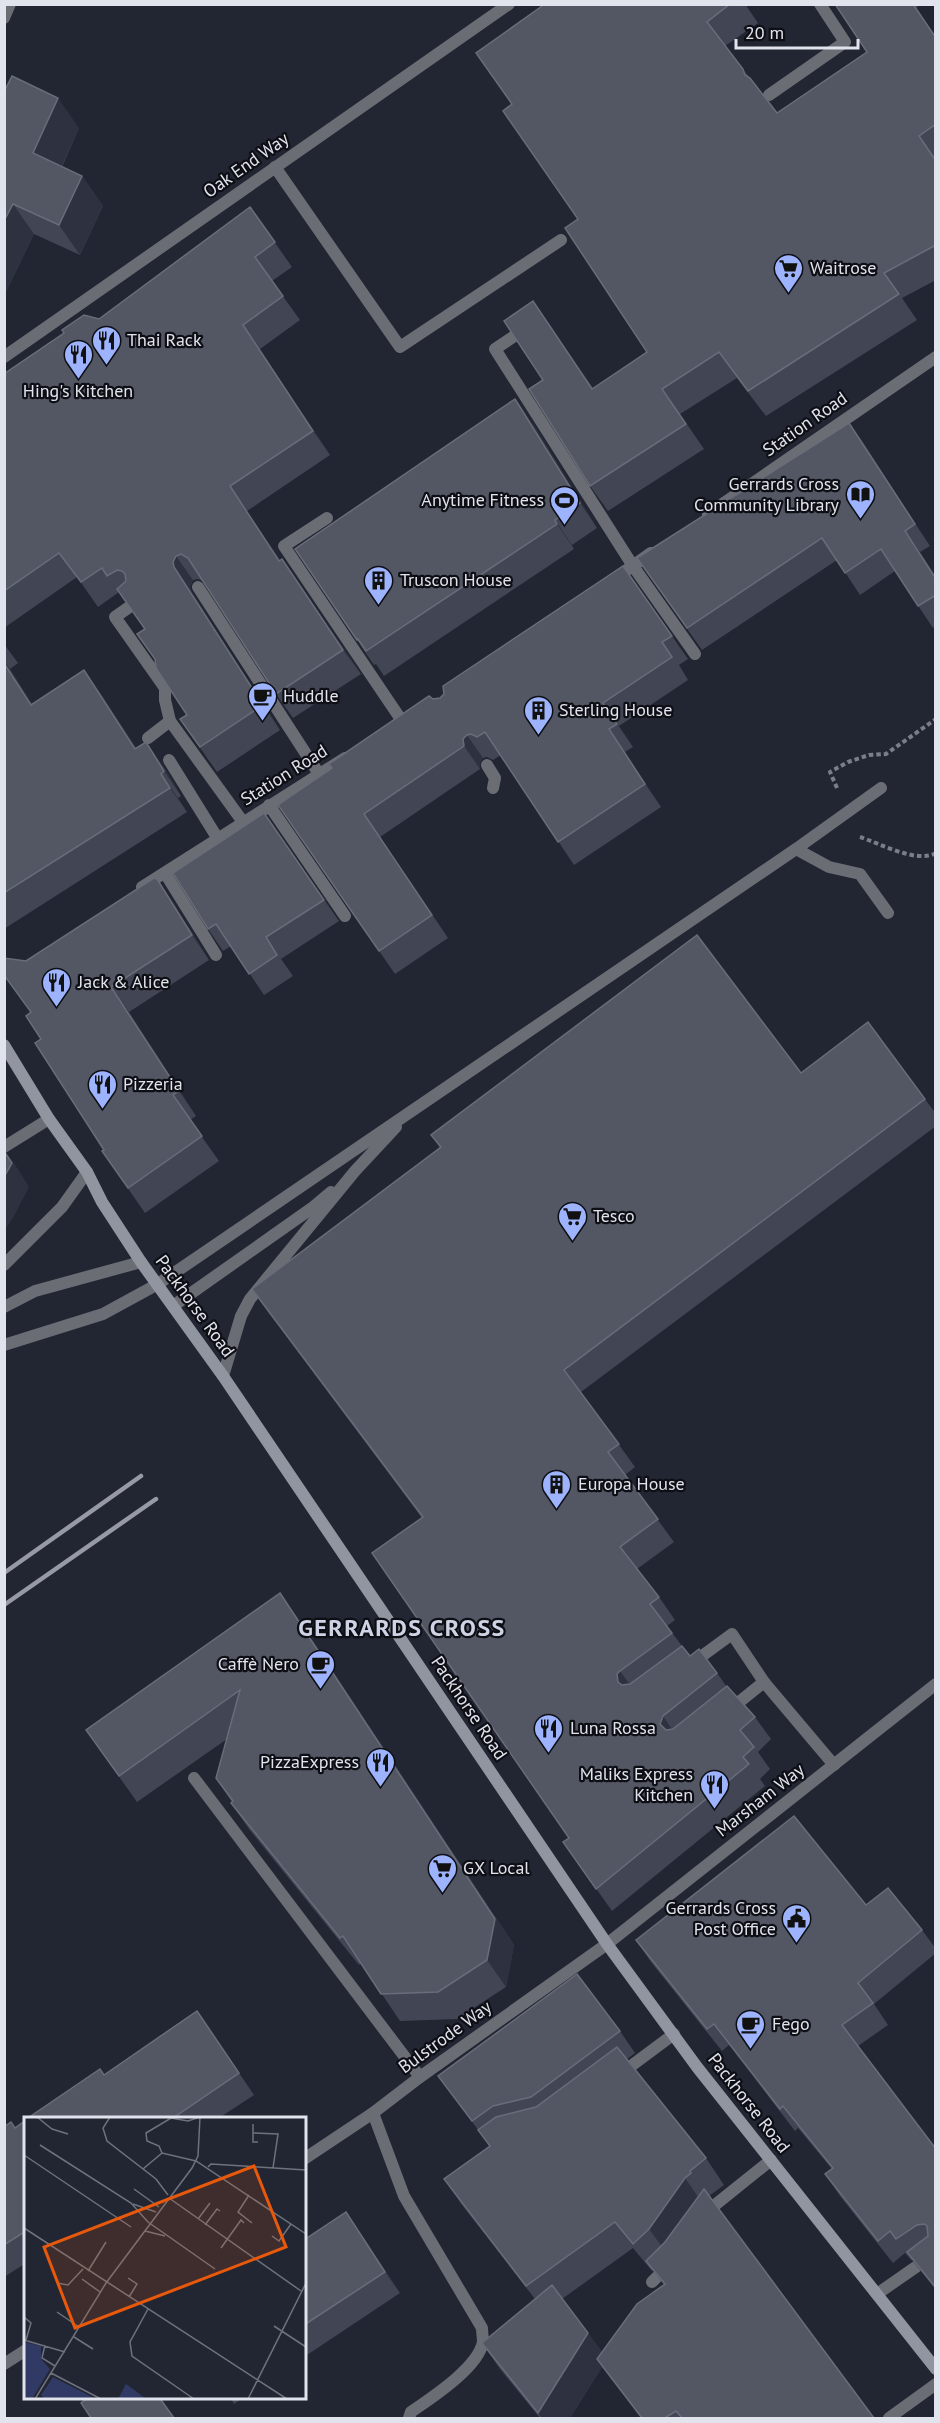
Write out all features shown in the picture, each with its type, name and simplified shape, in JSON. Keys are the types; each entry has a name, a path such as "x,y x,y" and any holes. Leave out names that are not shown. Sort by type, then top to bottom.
{"main road":[{"name":"Packhorse Road","path":"4,1045 49,1119 87,1172 102,1202 141,1262 223,1376 607,1944 697,2067 936,2368"}],"street":[{"path":"4,18 10,4"},
{"name":"Oak End Way","path":"4,357 509,4"},
{"path":"769,95 845,42 820,4"},
{"path":"275,167 400,347 561,240"},
{"path":"531,325 495,350 633,566 695,654"},
{"name":"Station Road","path":"701,518 936,357"},
{"path":"327,518 284,546 402,721"},
{"path":"604,586 662,545"},
{"path":"198,587 319,774"},
{"path":"135,603 115,617 165,688 170,721 243,822"},
{"path":"148,738 170,721"},
{"name":"Station Road","path":"135,892 356,750"},
{"path":"169,760 218,839"},
{"path":"486,765 495,778 493,788"},
{"path":"4,1345 103,1314 158,1284 796,849 881,788"},
{"path":"269,806 345,916"},
{"path":"796,849 830,867 860,874 888,913"},
{"path":"165,873 216,955"},
{"path":"223,1376 241,1316 250,1299 355,1171 411,1111"},
{"path":"4,1148 49,1119"},
{"path":"173,1306 312,1208 355,1171"},
{"path":"4,1265 62,1207 87,1172"},
{"path":"4,1307 35,1291 141,1262"},
{"path":"677,1674 732,1634 764,1682 834,1766"},
{"path":"720,1717 764,1682"},
{"name":"Marsham Way","path":"607,1944 936,1684"},
{"path":"194,1778 420,2077"},
{"name":"Bulstrode Way","path":"306,2158 607,1944"},
{"path":"607,2084 674,2034"},
{"path":"372,2113 404,2196 482,2328 483,2344 471,2363 448,2386 411,2412 409,2418"},
{"path":"698,2226 710,2209 771,2160"},
{"path":"877,2294 936,2253"},
{"path":"652,2282 674,2260"},
{"path":"4,2364 24,2350"},
{"path":"889,2418 936,2384"}],"building":[{"path":"545,4 730,4 707,22 743,69 745,75 750,78 777,113 867,52 835,4 913,4 936,38 936,124 919,136 936,161 936,245 884,273 899,294 748,391 719,352 662,389 686,424 590,486 529,389 543,380 504,321 533,301 592,389 647,352 565,228 578,219 503,111 512,104 476,53"},
{"path":"12,76 58,98 33,153 82,176 59,225 13,204 4,221 4,92"},
{"path":"250,207 275,242 255,257 283,296 243,325 313,431 230,486 279,561 282,559 343,650 276,694 188,558 181,554 176,556 173,562 174,567 263,705 200,747 180,719 187,715 156,668 155,659 137,634 145,629 117,589 126,581 122,571 117,570 107,576 102,568 81,582 59,553 4,591 4,374 64,333 62,330 84,315 99,319"},
{"path":"515,399 580,503 555,520 557,524 366,651 295,549"},
{"path":"849,423 915,524 905,531 936,579 936,595 918,606 881,549 845,573 822,538 687,628 637,558"},
{"path":"623,566 672,636 662,642 672,657 603,703 617,724 609,729 645,784 558,842 485,732 477,737 467,735 463,739 464,746 364,814 432,915 379,951 278,805 332,768 329,764 429,696 433,699 440,698 444,694 443,686"},
{"path":"4,663 31,705 84,670 135,749 146,742 164,771 161,774 170,788 4,893"},
{"path":"264,813 324,900 266,937 277,955 249,974 216,924 208,929 173,873"},
{"path":"154,878 157,879 192,935 111,987 179,1091 173,1095 202,1136 128,1188 102,1151 104,1150 35,1043 41,1039 26,1016 31,1012 4,975 4,958 26,961"},
{"path":"697,935 801,1073 868,1022 925,1099 564,1370 619,1444 608,1452 658,1519 620,1547 659,1597 650,1604 672,1633 620,1671 617,1674 618,1682 622,1685 630,1684 682,1646 690,1656 699,1649 717,1673 663,1716 660,1724 666,1730 673,1729 727,1686 755,1717 740,1730 754,1747 743,1757 749,1764 596,1889 563,1842 569,1838 372,1553 423,1517 252,1289 441,1147 431,1135"},
{"path":"4,1151 12,1163 4,1177"},
{"path":"280,1593 495,1919 487,1960 438,1992 381,1994 343,1936 340,1938 231,1803 233,1801 216,1778 240,1690 119,1776 86,1730"},
{"path":"794,1816 866,1905 888,1888 922,1930 858,1983 873,2003 842,2025 936,2149 936,2288 907,2252 928,2236 927,2226 917,2225 896,2239 890,2231 878,2241 825,2174 833,2168 783,2106 780,2109 714,2024 707,2029 636,1940"},
{"path":"577,1974 620,2031 531,2097 493,2106 472,2121 438,2076"},
{"path":"197,2011 239,2073 174,2117 29,2117 100,2069 104,2075"},
{"path":"617,2047 706,2158 690,2171 691,2173 685,2178 649,2229 633,2244 615,2222 526,2286 444,2179 490,2146 478,2130 496,2117 536,2107"},
{"path":"24,2121 24,2232 4,2245 4,2127 11,2122 15,2128"},
{"path":"704,2189 874,2418 682,2418 676,2411 665,2418 642,2418 597,2359 637,2304 665,2284 646,2261 665,2242"},
{"path":"346,2212 385,2272 306,2324 306,2239"},
{"path":"552,2285 588,2333 538,2413 482,2343"},
{"path":"86,2399 160,2399 174,2418 91,2418 81,2403"}],"railway":[{"path":"4,1573 141,1476"},
{"path":"4,1605 156,1499"}],"place":[{"name":"Waitrose","path":"789,294"},
{"name":"Thai Rack","path":"106,366"},
{"name":"Hing's Kitchen","path":"78,380"},
{"name":"Gerrards Cross Community Library","path":"860,520"},
{"name":"Anytime Fitness","path":"565,526"},
{"name":"Truscon House","path":"379,606"},
{"name":"Huddle","path":"262,722"},
{"name":"Sterling House","path":"538,736"},
{"name":"Jack & Alice","path":"57,1008"},
{"name":"Pizzeria","path":"102,1110"},
{"name":"Tesco","path":"572,1242"},
{"name":"Europa House","path":"557,1510"},
{"name":"Caffè Nero","path":"320,1690"},
{"name":"Luna Rossa","path":"549,1754"},
{"name":"PizzaExpress","path":"380,1788"},
{"name":"Maliks Express Kitchen","path":"714,1810"},
{"name":"GX Local","path":"442,1894"},
{"name":"Gerrards Cross Post Office","path":"797,1944"},
{"name":"Fego","path":"751,2050"}],"district":[{"name":"GERRARDS CROSS","path":"402,1628"}]}
